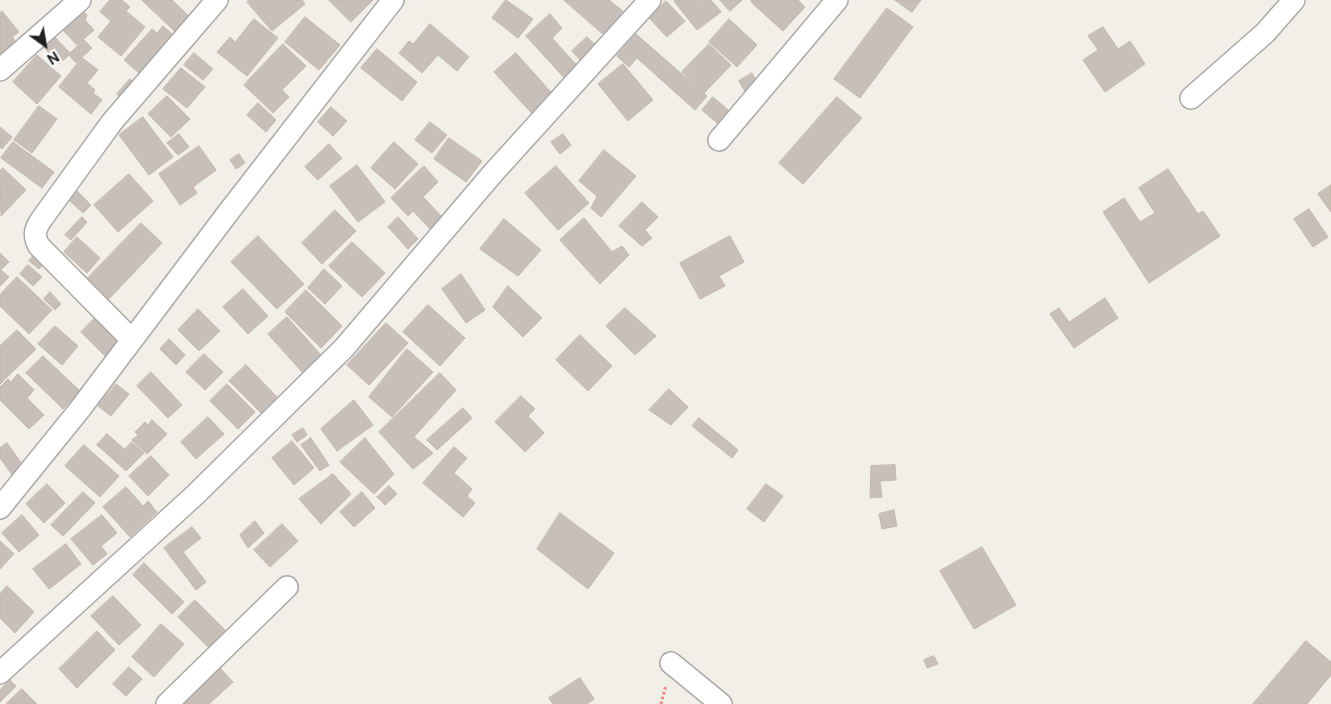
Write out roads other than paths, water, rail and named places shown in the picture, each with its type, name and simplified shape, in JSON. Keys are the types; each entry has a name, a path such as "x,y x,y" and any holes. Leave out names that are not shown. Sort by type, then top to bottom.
{"street":[{"path":"0,70 80,0"},
{"path":"132,340 39,246 35,240 35,234 41,220 112,122 217,0"},
{"path":"0,508 80,409 227,214 394,0"},
{"path":"0,673 195,495 344,348 494,172 650,0"},
{"path":"719,140 837,0"},
{"path":"1191,98 1265,33 1294,0"},
{"path":"167,704 286,587"},
{"path":"671,663 721,704"}]}
